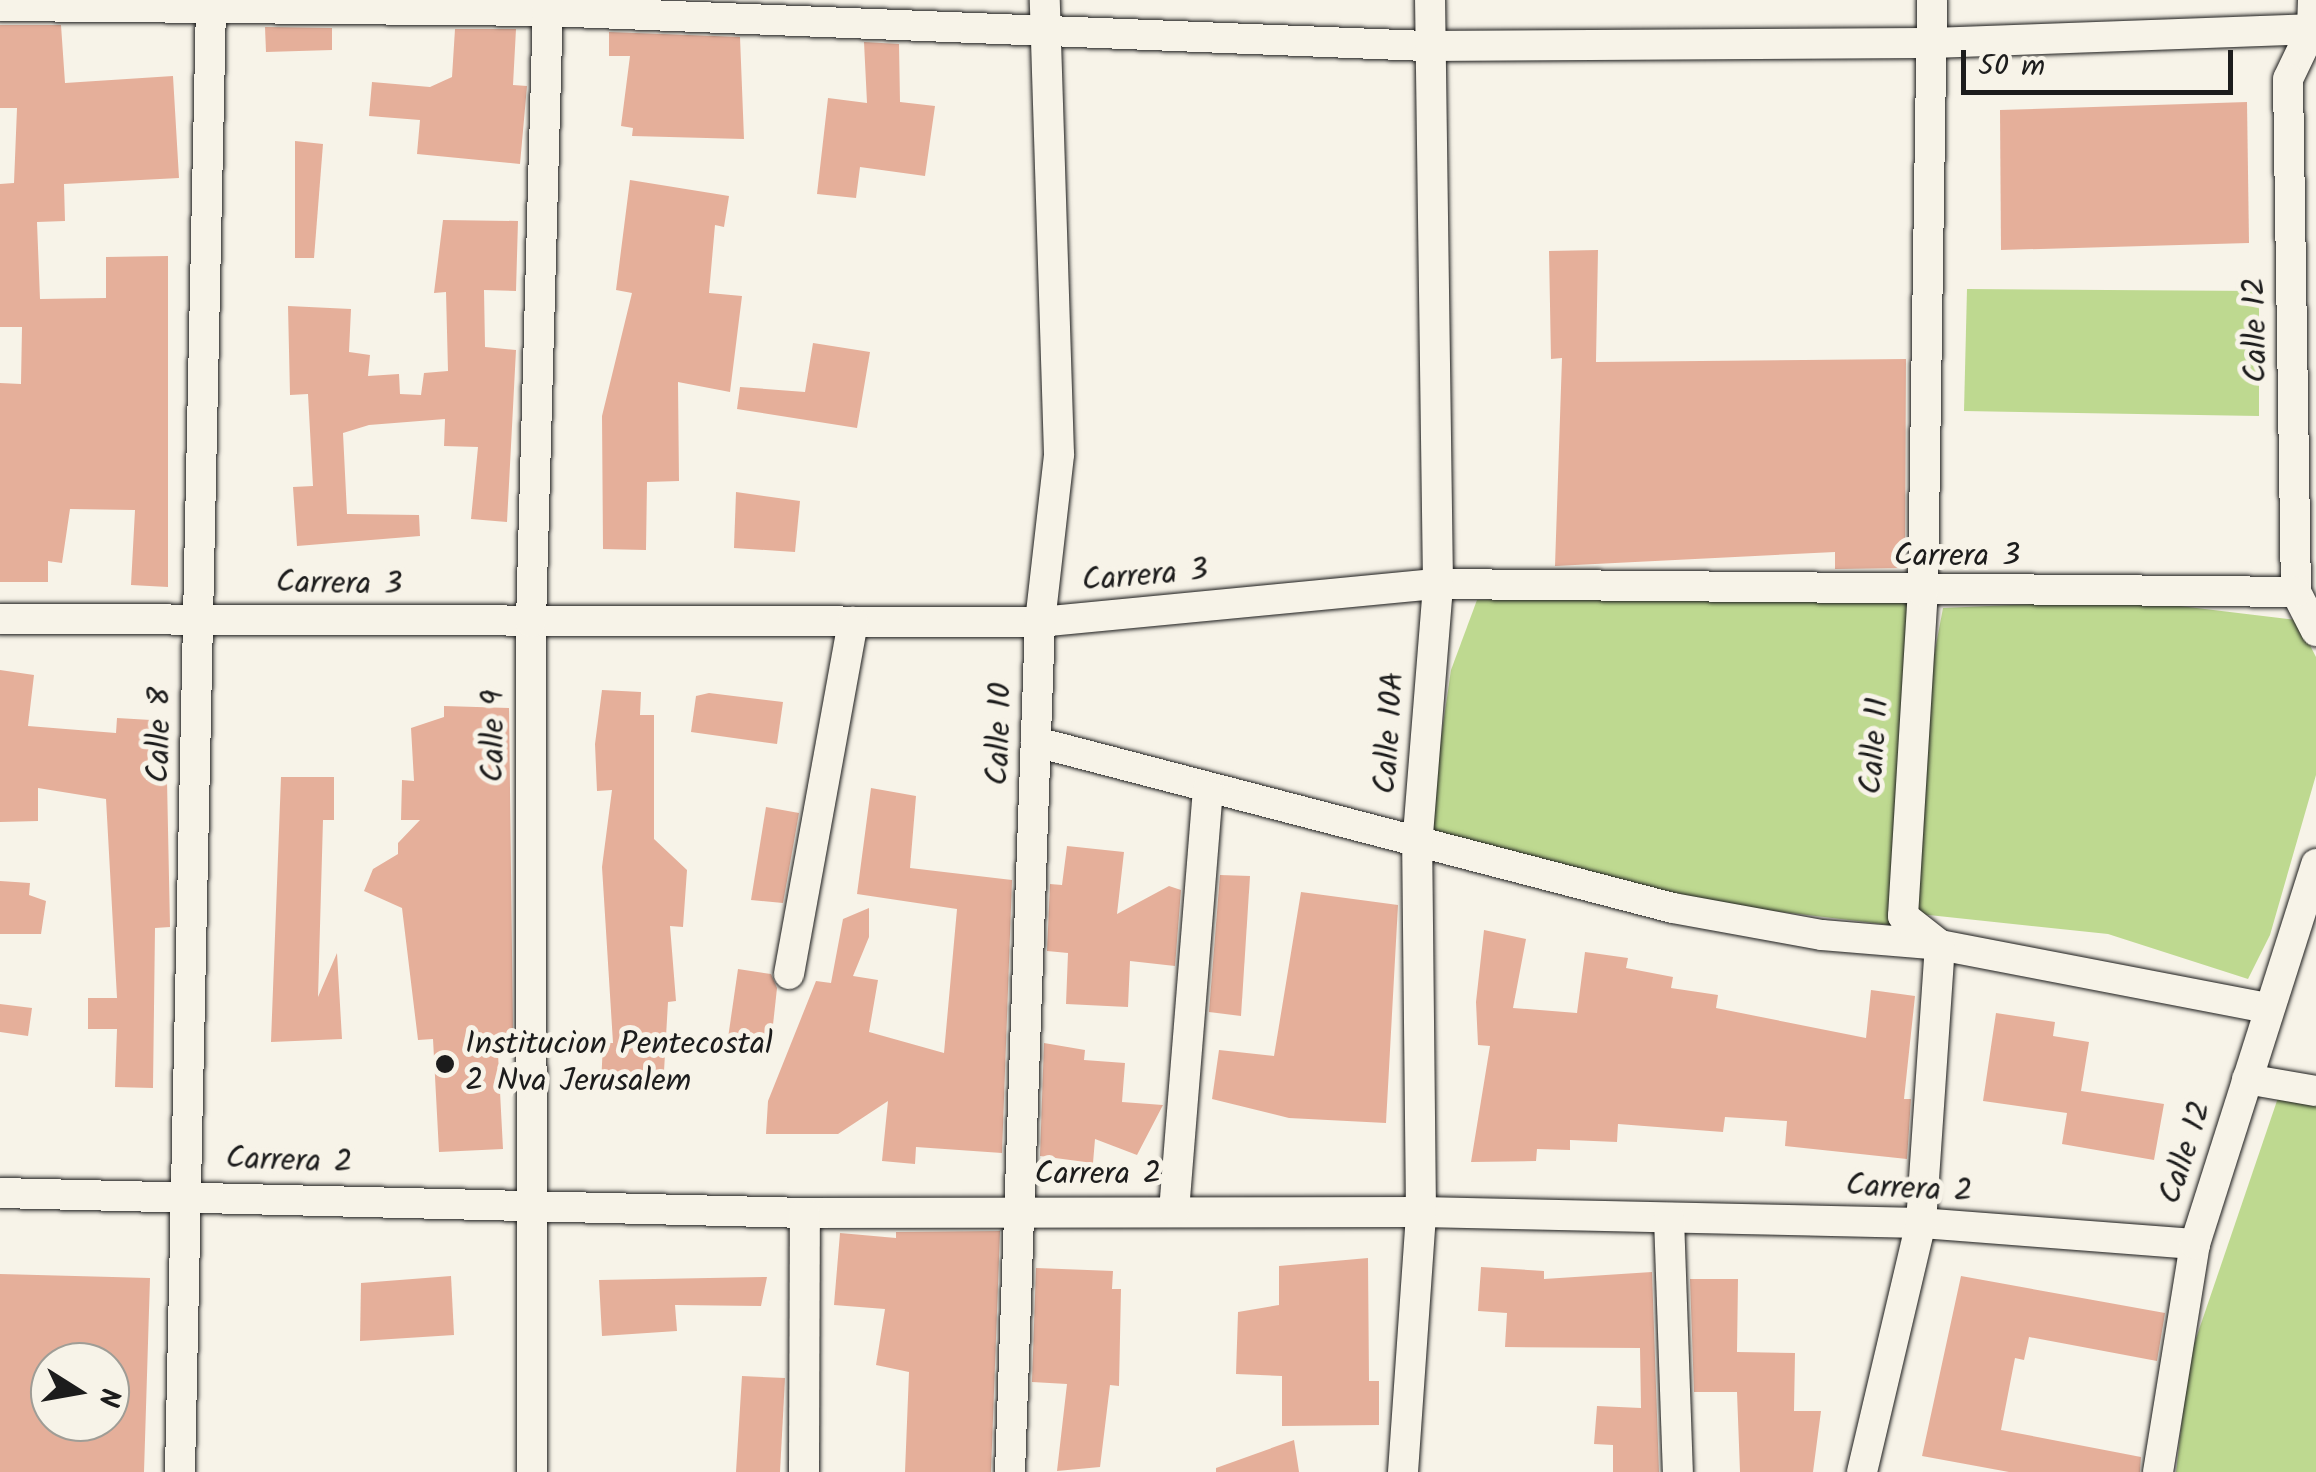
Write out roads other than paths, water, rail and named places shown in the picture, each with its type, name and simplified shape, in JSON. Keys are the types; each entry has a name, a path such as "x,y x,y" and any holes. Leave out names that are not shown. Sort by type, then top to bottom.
{"street":[{"name":"Calle 10A","path":"1402,1472 1420,1212 1418,848 1438,584 1426,46 1430,0"},
{"name":"Calle 11","path":"1932,0 1923,592 1904,916 1940,945"},
{"path":"0,6 211,1 1044,14 1426,46 1932,43 2314,23"},
{"name":"Calle 8","path":"180,1472 211,1"},
{"name":"Calle 9","path":"532,1472 530,622 548,6"},
{"name":"Calle 10","path":"1010,1472 1040,622 1059,454 1044,14"},
{"name":"Calle 12","path":"2314,23 2288,79 2296,592 2316,631"},
{"name":"Carrera 3","path":"0,619 1040,622 1438,584 1923,592 2296,592"},
{"path":"789,974 853,622"},
{"path":"1036,742 1418,848 1691,912 1822,935 1940,945 2268,1008"},
{"path":"1174,1211 1208,789"},
{"name":"Calle 12","path":"2158,1472 2195,1244 2316,864"},
{"path":"1862,1472 1921,1223 1940,945"},
{"path":"2247,1079 2316,1091"},
{"name":"Carrera 2","path":"0,1193 187,1194 804,1213 1420,1212 1921,1223 2195,1244"},
{"path":"804,1213 804,1472"},
{"path":"1669,1218 1678,1472"}],"place":[{"name":"Institucion Pentecostal 2 Nva Jerusalem","path":"445,1064"}]}
